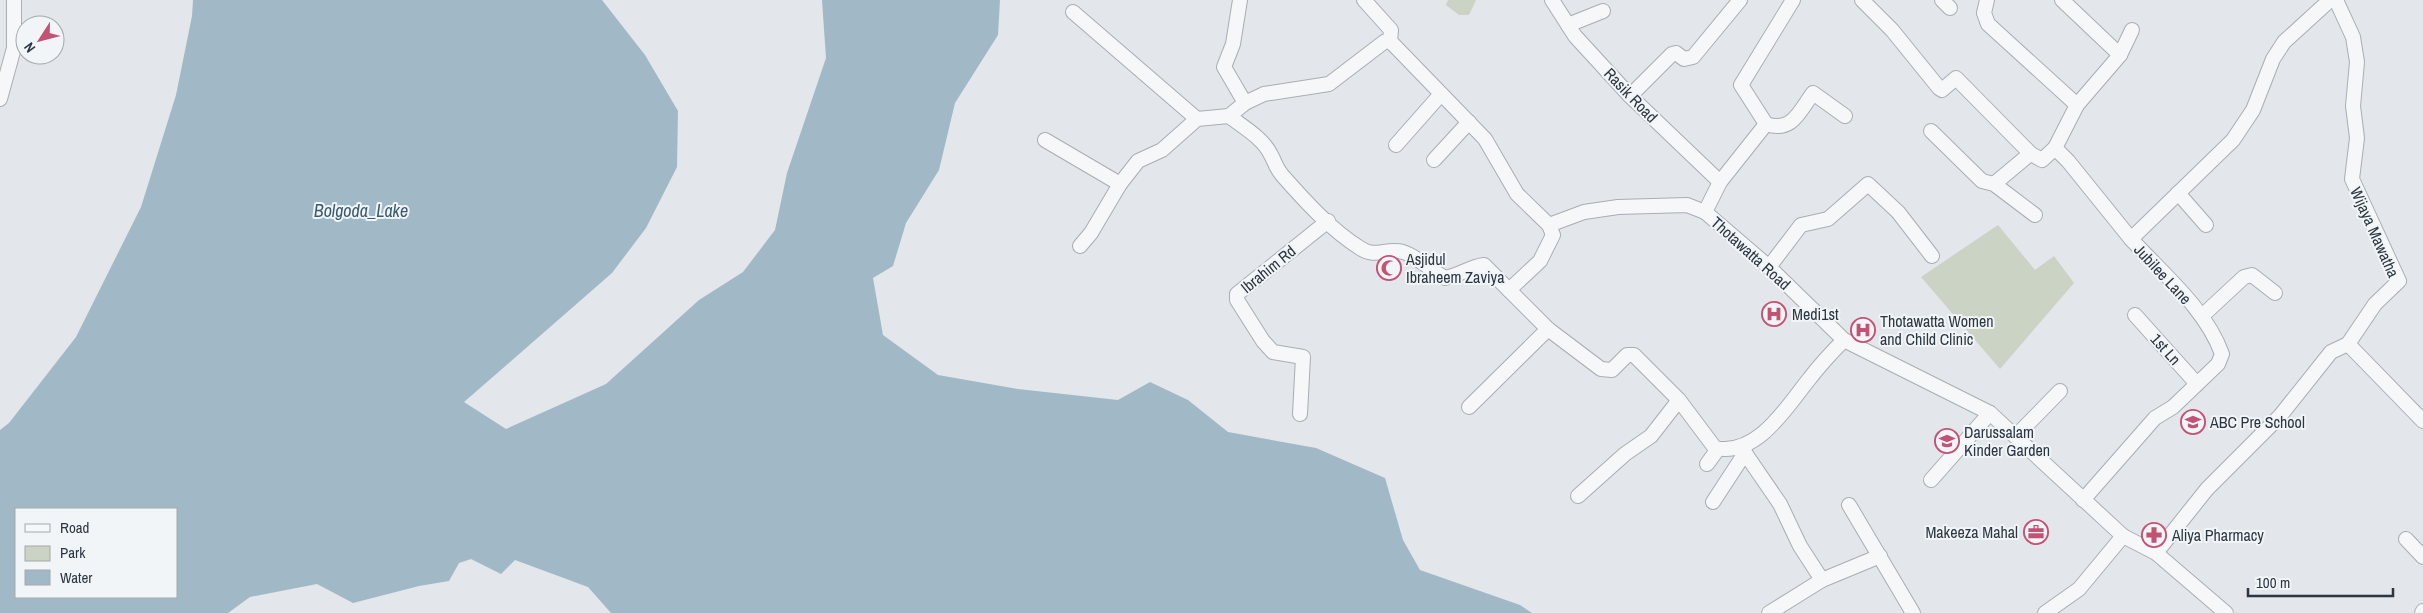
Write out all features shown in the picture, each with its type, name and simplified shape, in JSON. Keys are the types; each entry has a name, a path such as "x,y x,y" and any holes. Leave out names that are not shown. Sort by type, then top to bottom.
{"street":[{"path":"0,99 14,48 14,0"},
{"path":"1240,0 1233,44 1224,67 1245,103"},
{"path":"1364,0 1391,30 1390,41 1485,139 1517,194 1550,225 1553,235 1540,261 1509,290"},
{"name":"Rasik Road","path":"1552,0 1575,36 1630,96 1720,182"},
{"path":"1630,96 1672,54 1676,53 1684,59 1693,57 1740,0"},
{"path":"1792,0 1741,85 1766,124 1777,128 1791,122 1813,93 1845,116"},
{"path":"1862,0 1892,30 1939,88 1942,90 1956,78 2030,154 2042,160 2056,148 2077,105 2120,55 2132,30"},
{"path":"1987,0 1984,13 1988,24 2077,105"},
{"path":"2062,0 2120,55"},
{"name":"Jubilee Lane","path":"2083,500 2156,418 2173,407 2218,364 2222,354 2218,342 2202,316 2131,239 2233,140 2253,110 2273,59 2284,42 2330,0"},
{"name":"Wijaya Mawatha","path":"2156,553 2207,489 2280,416 2331,352 2348,344 2376,304 2399,282 2352,179 2357,138 2353,106 2357,62 2352,37 2336,0"},
{"path":"1568,25 1603,11"},
{"path":"1074,12 1196,119"},
{"path":"1080,246 1120,184 1138,161 1162,150 1196,119 1229,116 1245,103 1264,94 1328,84 1384,42 1390,41"},
{"path":"1396,145 1441,94"},
{"path":"1229,116 1254,135 1271,155 1273,164 1284,176 1328,222 1360,249 1374,254 1390,249 1406,252 1445,278 1458,276 1471,267 1484,265 1548,329 1601,369 1612,370 1627,356 1634,355 1679,400 1716,448 1744,450"},
{"path":"1434,160 1469,122"},
{"path":"1550,225 1584,212 1618,207 1687,205 1705,212 1720,182 1766,124"},
{"path":"1931,131 1982,180 1994,184 2035,215"},
{"path":"1045,140 1120,184"},
{"path":"2056,148 2131,239"},
{"path":"1994,184 2030,154"},
{"path":"1770,266 1801,225 1828,219 1868,184 1898,212 1932,256"},
{"path":"2178,193 2206,225"},
{"name":"Thotawatta Road","path":"1705,212 1770,266 1844,340 1990,413 2123,536 2156,553 2226,613"},
{"name":"Ibrahim Rd","path":"1300,414 1304,357 1273,352 1237,300 1237,294 1328,222"},
{"path":"2202,316 2244,277 2252,274 2275,293"},
{"name":"1st Ln","path":"2135,315 2197,384"},
{"path":"1470,408 1548,329"},
{"path":"1714,502 1744,450 1768,429 1844,340"},
{"path":"2348,344 2423,421"},
{"path":"2016,436 2060,391"},
{"path":"1578,496 1624,454 1651,436 1679,400"},
{"path":"1931,480 1990,413"},
{"path":"1707,464 1718,449"},
{"path":"1744,450 1780,504 1800,546 1822,580"},
{"path":"1849,505 1913,613"},
{"path":"2045,613 2079,589 2123,536"},
{"path":"2406,539 2423,557"},
{"path":"1769,613 1822,580 1880,556"}],"green space":[{"path":"1448,0 1476,0 1469,15 1459,15 1446,5"},
{"path":"1998,225 2035,270 2054,256 2074,283 2000,369 1921,277"}],"water":[{"name":"Bolgoda_Lake","path":"193,0 602,0 645,55 678,111 677,167 646,228 612,273 464,402 506,429 606,384 699,300 743,272 775,230 787,173 826,58 822,0 1000,0 998,35 955,103 939,170 906,223 893,266 873,278 883,335 938,375 1018,389 1118,400 1150,382 1188,400 1228,432 1316,448 1385,478 1403,540 1420,570 1520,605 1532,613 611,613 588,587 515,560 501,574 471,559 459,563 449,581 419,586 353,603 317,584 250,597 228,613 0,613 0,430 9,423 76,337 141,207 176,95 192,16"}],"place":[{"name":"Asjidul Ibraheem Zaviya","path":"1389,268"},
{"name":"Medi1st","path":"1774,314"},
{"name":"Thotawatta Women and Child Clinic","path":"1863,330"},
{"name":"ABC Pre School","path":"2193,422"},
{"name":"Darussalam Kinder Garden","path":"1947,441"},
{"name":"Makeeza Mahal","path":"2036,532"},
{"name":"Aliya Pharmacy","path":"2154,535"}]}
